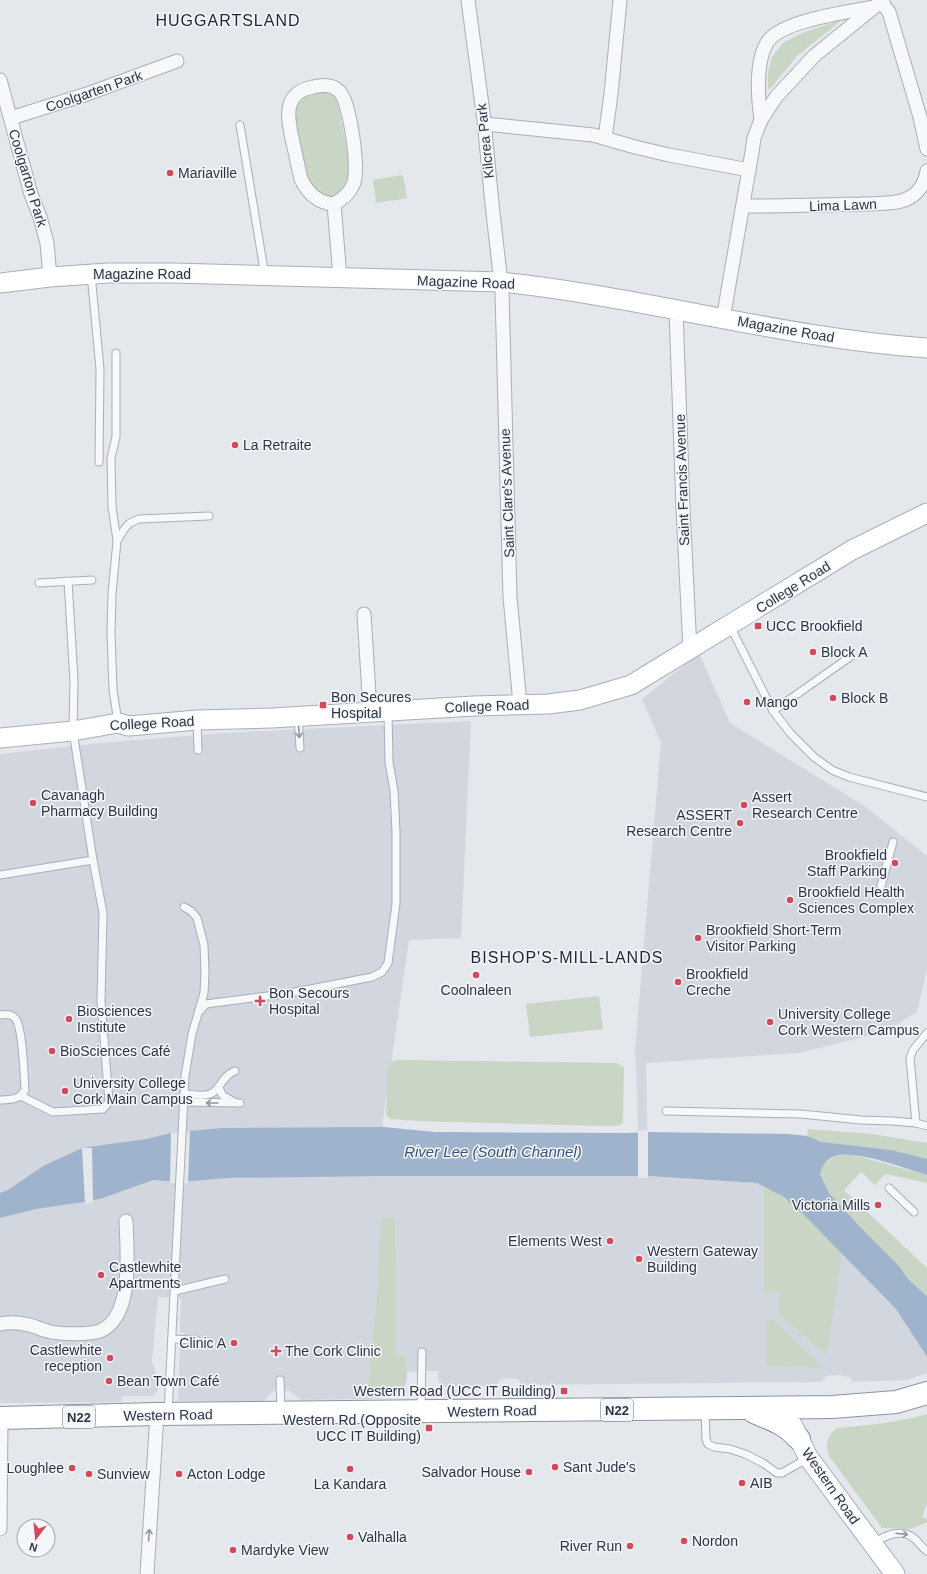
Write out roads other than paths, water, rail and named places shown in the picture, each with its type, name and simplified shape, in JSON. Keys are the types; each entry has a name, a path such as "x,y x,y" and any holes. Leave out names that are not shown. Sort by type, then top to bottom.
{"highway":[{"name":"N22","path":"784,1408 832,1407 896,1402 927,1393"},
{"path":"744,1408 780,1423 789,1429 803,1448"},
{"name":"Western Road","path":"0,1418 163,1414 784,1408"}],"main road":[{"name":"Magazine Road","path":"0,283 91,274 173,273 501,282 544,287 835,338 927,348"},
{"name":"College Road","path":"0,738 73,731 118,723 129,726 197,720 565,702 624,688 730,626 852,550 927,513"},
{"path":"803,1448 799,1430 803,1422 811,1414 832,1407"},
{"name":"Western Road","path":"784,1408 803,1448 873,1544 892,1573"}],"street":[{"name":"Kilcrea Park","path":"468,0 484,124 501,282"},
{"path":"605,138 612,94 620,0"},
{"path":"761,120 758,101 761,61 770,39 783,30 815,18 880,2"},
{"path":"723,319 754,138 761,120 772,101 804,66 880,2"},
{"path":"880,2 889,12 920,117 927,149"},
{"name":"Coolgarten Park","path":"11,118 87,94 176,62"},
{"name":"Coolgarton Park","path":"0,80 31,194 40,217 47,243 50,277"},
{"path":"321,85 332,87 339,91 346,103 356,164 356,176 354,185 348,194 334,204 328,204 312,196 304,186 301,179 288,119 291,102 297,93 304,88 321,85"},
{"path":"484,124 580,133 662,153 749,170"},
{"name":"Lima Lawn","path":"743,206 791,207 898,202 914,195 920,189 927,171"},
{"path":"334,204 340,278"},
{"name":"Saint Clare's Avenue","path":"501,282 510,597 520,704"},
{"name":"Saint Francis Avenue","path":"676,310 682,499 690,650"},
{"path":"364,614 379,711"},
{"path":"0,1324 18,1323 50,1332 91,1333 100,1331 109,1324 121,1308 125,1290 126,1221"},
{"path":"147,1574 163,1414"},
{"path":"0,1418 0,1529"}],"lane":[{"path":"240,125 265,276"},
{"path":"91,274 100,369 98,462"},
{"path":"116,353 116,437 111,458 112,507 117,541 112,594 111,632 113,690 118,723"},
{"path":"117,541 124,528 130,523 139,519 209,516"},
{"path":"39,583 92,580"},
{"path":"21,1096 53,1112 103,1109 109,1102 101,1001 103,913 93,860 73,731 74,681 68,581"},
{"path":"730,626 772,711 802,746 832,770 864,782 927,797"},
{"path":"772,711 850,657"},
{"path":"198,1014 206,1004 290,993 372,977 382,972 388,963 396,904 396,832 394,791 379,711"},
{"path":"298,716 300,748"},
{"path":"197,720 198,750"},
{"path":"881,886 893,842"},
{"path":"0,875 93,860"},
{"path":"163,1414 172,1339 184,1094 188,1054 204,993 205,973 204,945 197,918 191,911 184,907"},
{"path":"0,1015 8,1014 17,1022 20,1037 25,1090 21,1096 0,1100"},
{"path":"916,1123 910,1058 913,1050 927,1033"},
{"path":"184,1094 209,1094 219,1087 226,1076 235,1071"},
{"path":"184,1102 240,1103 226,1098 222,1094 219,1087"},
{"path":"666,1111 801,1114 861,1120 916,1123 927,1126"},
{"path":"889,1188 914,1212"},
{"path":"175,1291 225,1279"},
{"path":"172,1339 196,1340"},
{"path":"421,1412 422,1352"},
{"path":"280,1380 280,1414"},
{"path":"705,1409 706,1439 708,1444 714,1447 730,1449 745,1454 763,1463 777,1473 782,1473 803,1448"},
{"path":"873,1544 886,1536 896,1533 906,1534 915,1539 927,1551"}],"water":[{"name":"River Lee (South Channel)","path":"383,1127 435,1132 648,1132 789,1134 807,1136 822,1142 892,1150 927,1159 927,1175 867,1157 855,1155 835,1156 829,1159 823,1166 820,1174 829,1193 899,1266 909,1280 927,1296 927,1357 896,1309 805,1216 784,1197 757,1183 648,1176 382,1176 227,1178 181,1182 153,1180 103,1198 36,1209 0,1218 0,1193 8,1190 43,1166 82,1148 146,1139 171,1133 222,1128"}],"place":[{"name":"Mariaville","path":"170,173"},
{"name":"La Retraite","path":"235,445"},
{"name":"UCC Brookfield","path":"758,626"},
{"name":"Block A","path":"813,652"},
{"name":"Block B","path":"833,698"},
{"name":"Mango","path":"747,702"},
{"name":"Bon Secures Hospital","path":"323,705"},
{"name":"Cavanagh Pharmacy Building","path":"33,803"},
{"name":"Assert Research Centre","path":"744,805"},
{"name":"ASSERT Research Centre","path":"740,823"},
{"name":"Brookfield Staff Parking","path":"895,863"},
{"name":"Brookfield Health Sciences Complex","path":"790,900"},
{"name":"Brookfield Short-Term Visitor Parking","path":"698,938"},
{"name":"Coolnaleen","path":"476,975"},
{"name":"Brookfield Creche","path":"678,982"},
{"name":"Bon Secours Hospital","path":"260,1001"},
{"name":"Biosciences Institute","path":"69,1019"},
{"name":"University College Cork Western Campus","path":"770,1022"},
{"name":"BioSciences Café","path":"52,1051"},
{"name":"University College Cork Main Campus","path":"65,1091"},
{"name":"Victoria Mills","path":"878,1205"},
{"name":"Elements West","path":"610,1241"},
{"name":"Western Gateway Building","path":"639,1259"},
{"name":"Castlewhite Apartments","path":"101,1275"},
{"name":"Clinic A","path":"234,1343"},
{"name":"The Cork Clinic","path":"276,1351"},
{"name":"Castlewhite reception","path":"110,1358"},
{"name":"Bean Town Café","path":"109,1381"},
{"name":"Western Road (UCC IT Building)","path":"564,1391"},
{"name":"Western Rd (Opposite UCC IT Building)","path":"429,1428"},
{"name":"Sant Jude's","path":"555,1467"},
{"name":"Loughlee","path":"72,1468"},
{"name":"La Kandara","path":"350,1469"},
{"name":"Salvador House","path":"529,1472"},
{"name":"Sunview","path":"89,1474"},
{"name":"Acton Lodge","path":"179,1474"},
{"name":"AIB","path":"742,1483"},
{"name":"Valhalla","path":"350,1537"},
{"name":"Nordon","path":"684,1541"},
{"name":"River Run","path":"630,1546"},
{"name":"Mardyke View","path":"233,1550"}],"district":[{"name":"HUGGARTSLAND","path":"228,20"},
{"name":"BISHOP'S-MILL-LANDS","path":"567,957"}]}
